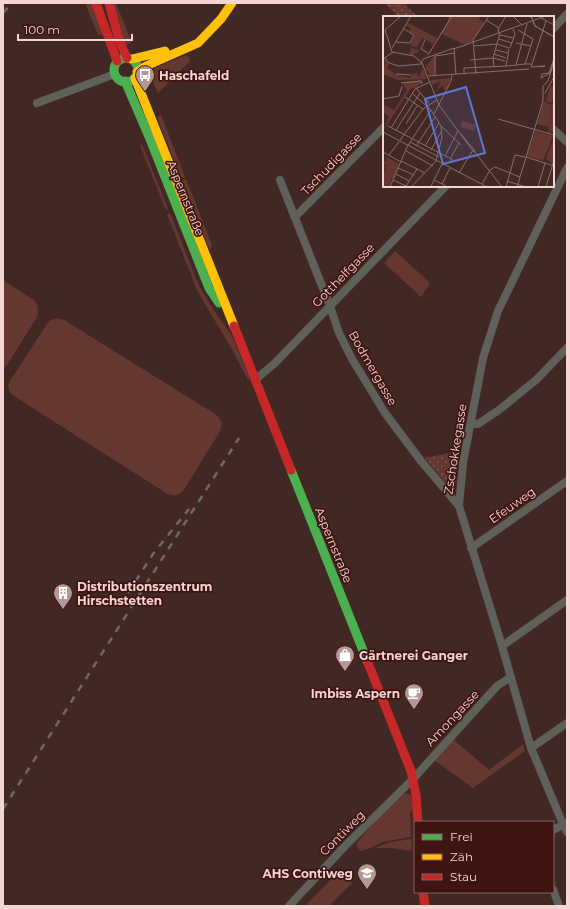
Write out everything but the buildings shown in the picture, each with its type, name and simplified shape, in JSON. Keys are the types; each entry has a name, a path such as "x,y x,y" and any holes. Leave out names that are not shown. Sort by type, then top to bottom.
{"main road":[{"path":"96,3 117,61"},
{"name":"Aspernstraße","path":"109,3 120,40 129,58 136,64 136,75 230,320 256,379 413,779 418,821"},
{"path":"229,6 222,19 193,46 146,66 130,81 119,79 115,74 114,67 117,61 122,58 162,52 186,43 194,37 218,12 229,6"},
{"name":"Aspernstraße","path":"125,81 150,139 209,288 230,320"},
{"path":"423,893 424,906"}],"street":[{"path":"554,28 567,14"},
{"path":"37,104 115,74"},
{"name":"Tschudigasse","path":"295,217 383,128"},
{"path":"554,130 567,142"},
{"name":"Zschokkegasse","path":"566,826 531,748 502,646 459,506 463,463 483,358 498,311 567,168"},
{"name":"Bodmergasse","path":"280,180 330,306 339,333 352,359 385,413 421,461 459,506"},
{"name":"Gotthelfgasse","path":"256,379 275,363 445,187"},
{"path":"471,424 478,424 499,410 536,380 567,348"},
{"name":"Efeuweg","path":"471,548 567,481"},
{"path":"502,646 567,600"},
{"name":"Amongasse","path":"413,779 498,686 511,677"},
{"path":"531,748 567,723"},
{"name":"Contiweg","path":"289,906 345,846 413,779"},
{"path":"554,830 566,826"},
{"path":"554,892 559,906"}],"shaded area":[{"path":"85,3 92,3 104,34 98,35"},
{"path":"112,3 116,3 131,41 131,43 125,46"},
{"path":"384,3 403,3 417,16 398,16"},
{"path":"187,55 190,59 189,62 158,93 150,75 151,69"},
{"path":"161,115 185,177 181,178 157,117"},
{"path":"142,144 168,209 166,210 140,145"},
{"path":"186,179 212,245 210,251 182,181"},
{"path":"170,213 198,284 232,336 250,379 248,380 233,351 198,292 167,214"},
{"path":"395,251 430,283 421,297 384,263"},
{"path":"3,280 34,300 37,304 38,311 37,317 7,365 3,368"},
{"path":"56,318 64,320 218,416 221,421 219,433 181,493 172,495 166,493 11,393 8,386 10,381 49,321"},
{"path":"460,451 456,469 456,484 447,485 425,458"},
{"path":"453,739 489,770 523,744 525,751 473,788 434,760"},
{"path":"406,793 411,795 413,811 410,812 411,837 382,842 361,851 356,844 375,821 403,794"},
{"path":"411,839 411,851 391,848 375,848 391,842"},
{"path":"339,871 352,883 329,906 305,906"}],"railway":[{"path":"3,13 12,3"},
{"path":"3,809 239,438"},
{"path":"128,593 153,554 189,509"}],"traffic: fast":[{"path":"126,58 131,59 137,65 138,70 137,75 131,81 126,82 121,81 115,75 114,70 115,65 121,59 126,58"},
{"path":"125,81 150,139 209,288 219,303"},
{"path":"291,470 368,663"}],"traffic: slow":[{"path":"137,72 146,66 198,43 221,19 232,3"},
{"path":"132,59 165,51"},
{"path":"135,78 234,326"}],"traffic: jam":[{"path":"96,3 117,61"},
{"path":"109,3 119,40 127,58"},
{"path":"234,326 291,470"},
{"path":"368,663 411,771 416,795 418,821"},
{"path":"423,893 425,906"}],"place":[{"name":"Haschafeld","path":"145,92"},
{"name":"Distributionszentrum Hirschstetten","path":"63,610"},
{"name":"Gärtnerei Ganger","path":"345,672"},
{"name":"Imbiss Aspern","path":"414,710"},
{"name":"AHS Contiweg","path":"367,890"}]}
